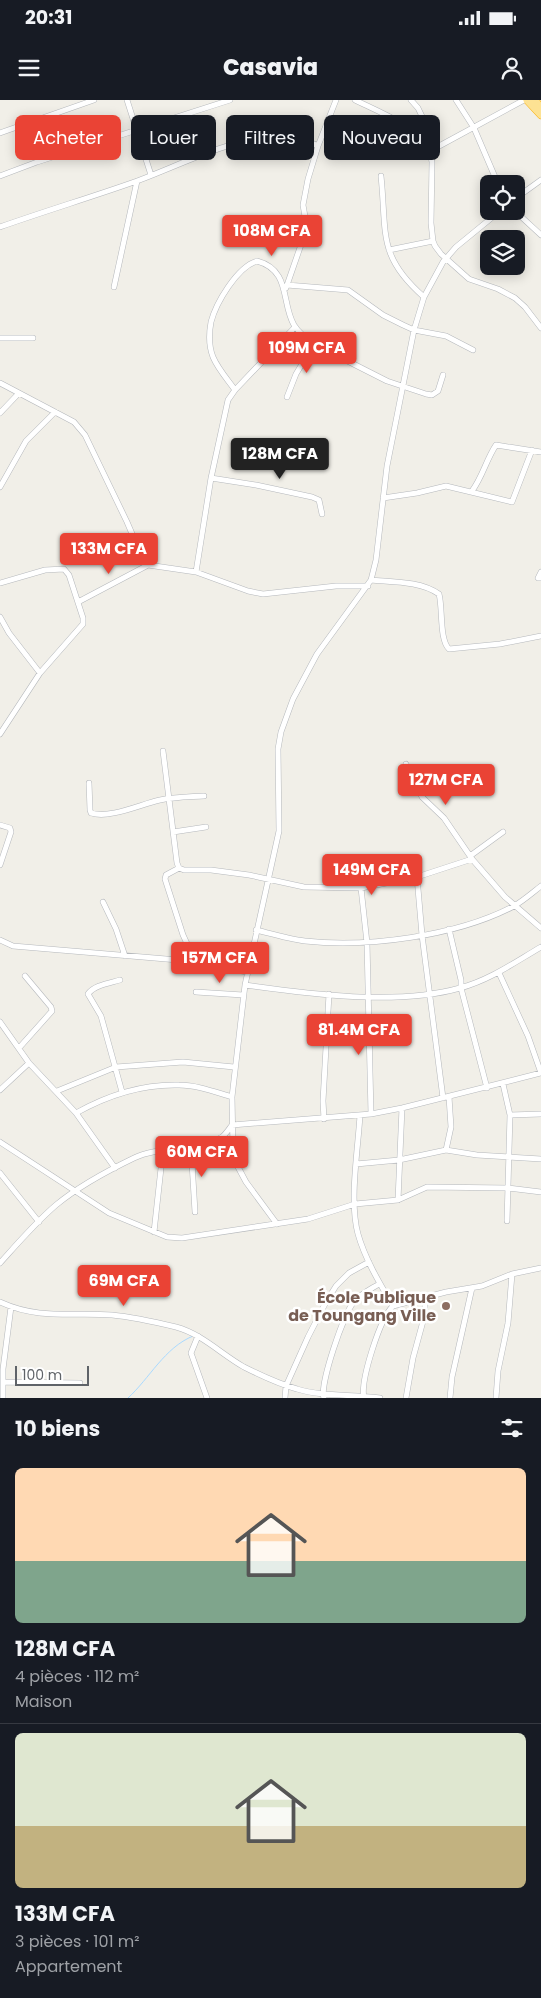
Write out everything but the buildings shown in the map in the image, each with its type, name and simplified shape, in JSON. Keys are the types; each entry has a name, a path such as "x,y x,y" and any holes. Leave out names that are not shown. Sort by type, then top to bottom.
{"highway":[{"path":"525,100 541,115"},
{"path":"534,100 541,108"}],"street":[{"path":"0,132 94,100"},
{"path":"127,100 131,115"},
{"path":"185,115 230,100"},
{"path":"336,100 318,146 305,190 303,205 306,222 303,239 286,288 288,308 295,327 306,339 314,344 403,387 432,395 438,391 443,375"},
{"path":"355,100 386,115"},
{"path":"411,100 421,115"},
{"path":"456,100 474,128 494,175"},
{"path":"440,145 525,100"},
{"path":"0,176 37,162 131,133"},
{"path":"0,227 260,138 288,136 318,146"},
{"path":"146,160 151,175"},
{"path":"432,160 433,241 441,254 469,279 498,289 515,298 525,307 541,328"},
{"path":"381,176 383,219 389,250 403,278 424,297"},
{"path":"525,192 541,180"},
{"path":"114,287 137,181"},
{"path":"277,1224 242,1175 234,1149 232,1097 244,985 279,831 278,749 286,718 300,685 317,654 372,580 387,466 414,330 424,297 446,258 456,247 489,220"},
{"path":"525,220 541,235"},
{"path":"389,250 433,241"},
{"path":"235,390 213,358 210,341 211,323 219,304 244,268 257,261 279,278 286,288"},
{"path":"286,288 348,290 383,315 414,330 446,336 473,350"},
{"path":"196,572 211,478 228,400 235,390 295,327"},
{"path":"0,338 33,338"},
{"path":"287,397 298,369 314,344"},
{"path":"0,383 74,422 85,435 142,557 148,565"},
{"path":"0,413 19,393"},
{"path":"0,486 26,441 55,412"},
{"path":"472,491 480,480 496,445 541,452"},
{"path":"383,498 446,486 512,502 532,450"},
{"path":"211,478 256,484 312,497 320,500 322,514"},
{"path":"78,602 148,565 196,572 248,591 263,594 336,586 368,586"},
{"path":"0,583 45,570 64,569 69,575 83,618 83,624 40,673 0,734"},
{"path":"541,572 538,578 541,578"},
{"path":"372,580 407,583 434,590 439,594 444,638 449,649 500,644 541,636"},
{"path":"0,617 9,633 40,673"},
{"path":"164,751 179,868"},
{"path":"406,764 422,797 444,818 471,858 515,906 541,928"},
{"path":"89,783 90,810 91,813 96,815 124,811 169,799 204,796"},
{"path":"0,825 10,828 11,832 0,865"},
{"path":"173,832 206,827"},
{"path":"196,962 182,935 165,879 169,872 179,868 184,870 211,870 304,887 361,888 417,877 471,858 502,832"},
{"path":"417,877 430,995 451,1127 446,1150"},
{"path":"256,930 303,940 367,943 422,935 489,917 515,906 541,886"},
{"path":"361,888 367,943 371,1114"},
{"path":"103,902 116,929 124,956"},
{"path":"449,929 461,980 461,988 487,1088"},
{"path":"2,942 32,948 196,962 247,972"},
{"path":"244,985 367,997 430,995 461,988 499,973 541,947"},
{"path":"0,1262 56,1205 75,1191 136,1157 163,1150 206,1144 223,1136 232,1125 371,1114 446,1098 541,1073 520,1018 499,973"},
{"path":"19,1048 50,1016 52,1011 51,1006 25,976"},
{"path":"120,980 96,987 88,994 101,1016 122,1092"},
{"path":"196,992 243,995"},
{"path":"324,1119 323,1102 329,994"},
{"path":"0,1022 29,1063 76,1113 115,1168"},
{"path":"57,1091 116,1066 183,1062 234,1067"},
{"path":"0,1090 29,1063"},
{"path":"0,1080 5,1086"},
{"path":"503,1084 510,1115 507,1221"},
{"path":"76,1113 105,1098 122,1092 180,1085 232,1097"},
{"path":"398,1200 402,1108"},
{"path":"510,1115 541,1114"},
{"path":"360,1115 355,1204 358,1234 379,1284 394,1306"},
{"path":"0,1142 110,1213 167,1237 182,1238 308,1219 355,1204 398,1200 428,1187 508,1188 541,1192"},
{"path":"191,1146 195,1212"},
{"path":"154,1232 163,1150"},
{"path":"356,1164 399,1160 446,1150 509,1158 541,1159"},
{"path":"0,1173 39,1222"},
{"path":"285,1398 286,1386 326,1302 336,1286 349,1273 369,1262"},
{"path":"364,1397 377,1335 388,1311 394,1306 425,1297 482,1286 512,1274 541,1268"},
{"path":"496,1398 498,1372 508,1323 512,1274"},
{"path":"323,1396 346,1314 354,1302 379,1284"},
{"path":"450,1398 452,1377 472,1288"},
{"path":"406,1398 425,1314 425,1297"},
{"path":"0,1302 27,1312 48,1315 112,1315 190,1331 243,1366 286,1386 323,1396 380,1398"},
{"path":"3,1398 3,1369 11,1307"},
{"path":"198,1336 191,1353 207,1398"},
{"path":"4,1382 80,1383"}],"waterway":[{"path":"128,1398 165,1356 183,1341 193,1336"}],"place":[{"name":"École Publique de Toungang Ville","path":"446,1306"}]}
